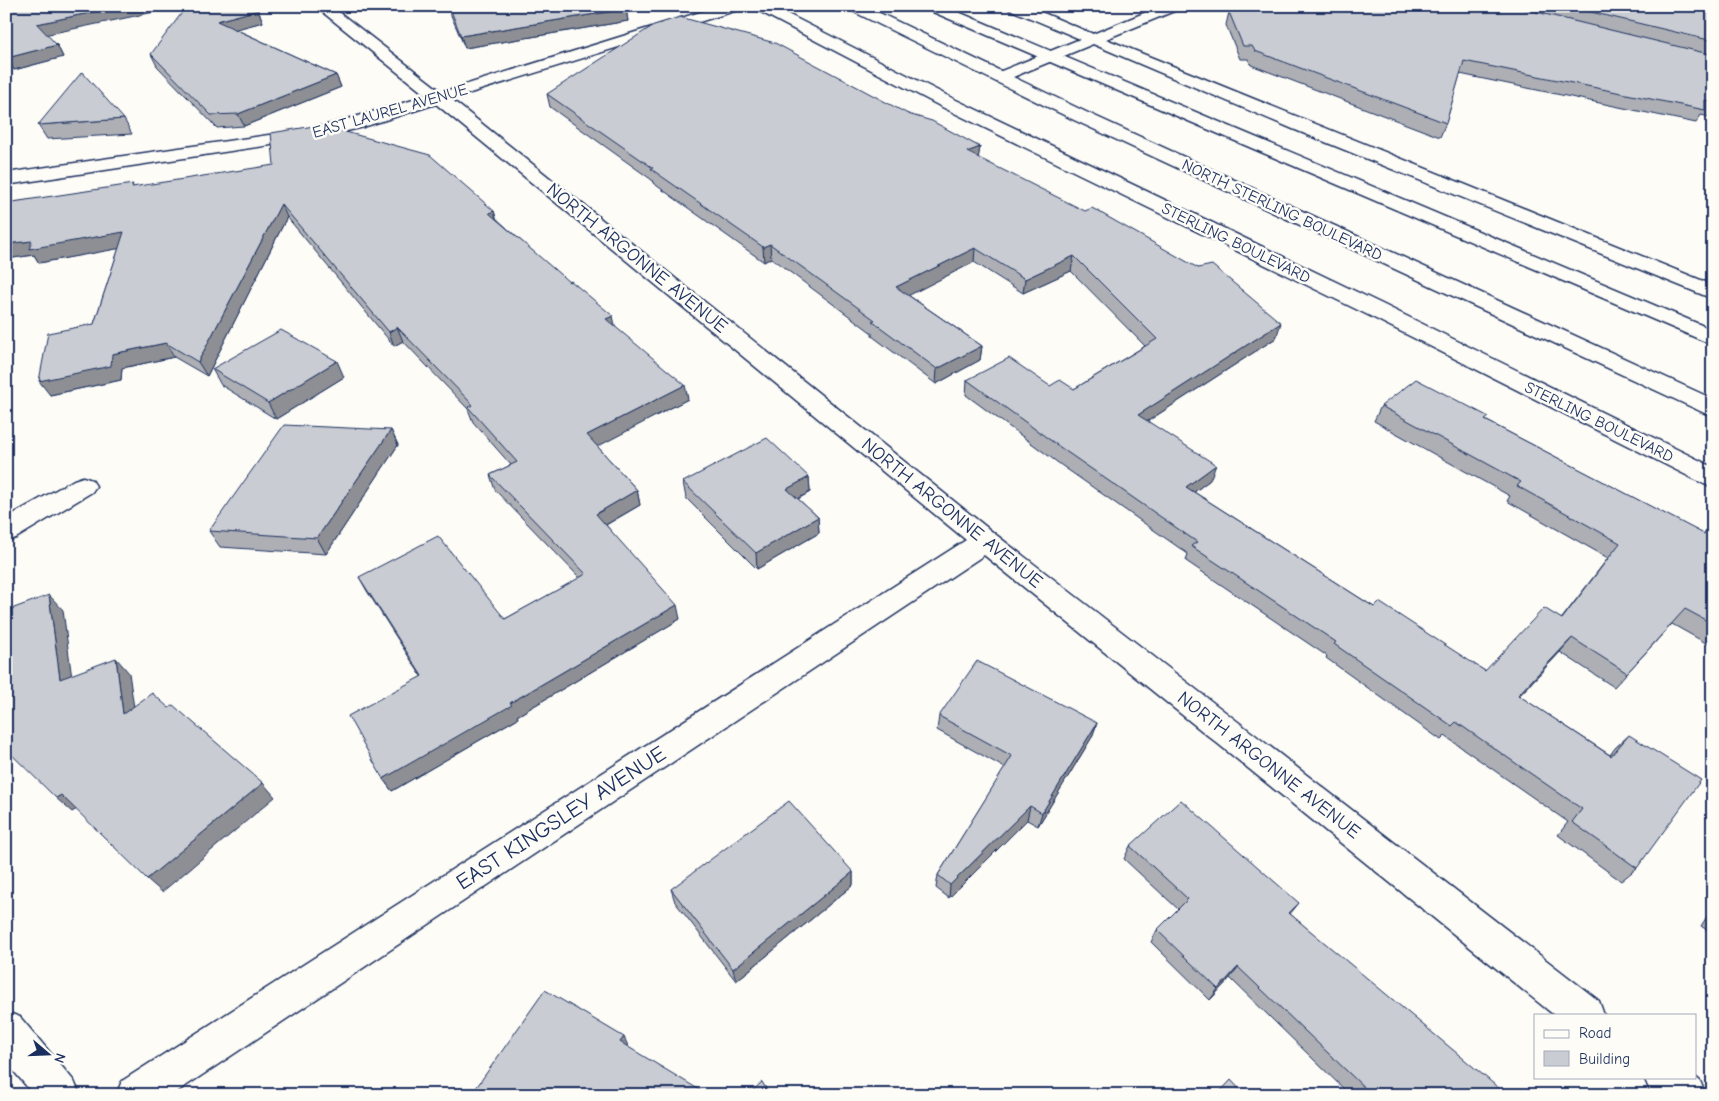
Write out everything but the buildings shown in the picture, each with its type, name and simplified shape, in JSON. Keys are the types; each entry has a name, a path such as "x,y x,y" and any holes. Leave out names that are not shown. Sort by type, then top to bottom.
{"street":[{"name":"NORTH ARGONNE AVENUE","path":"322,6 438,97 985,541 1584,1014"},
{"name":"EAST LAUREL AVENUE","path":"6,179 317,134 736,6"},
{"name":"STERLING BOULEVARD","path":"760,6 946,102 1356,301 1713,478"},
{"name":"NORTH STERLING BOULEVARD","path":"853,6 1089,121 1713,409"},
{"path":"931,6 1713,338"},
{"path":"1014,6 1299,125 1713,293"},
{"path":"1000,77 1174,6"},
{"path":"6,531 83,486"},
{"name":"EAST KINGSLEY AVENUE","path":"136,1095 985,541"},
{"path":"6,1031 60,1095"},
{"path":"1665,1078 1686,1095"}]}
